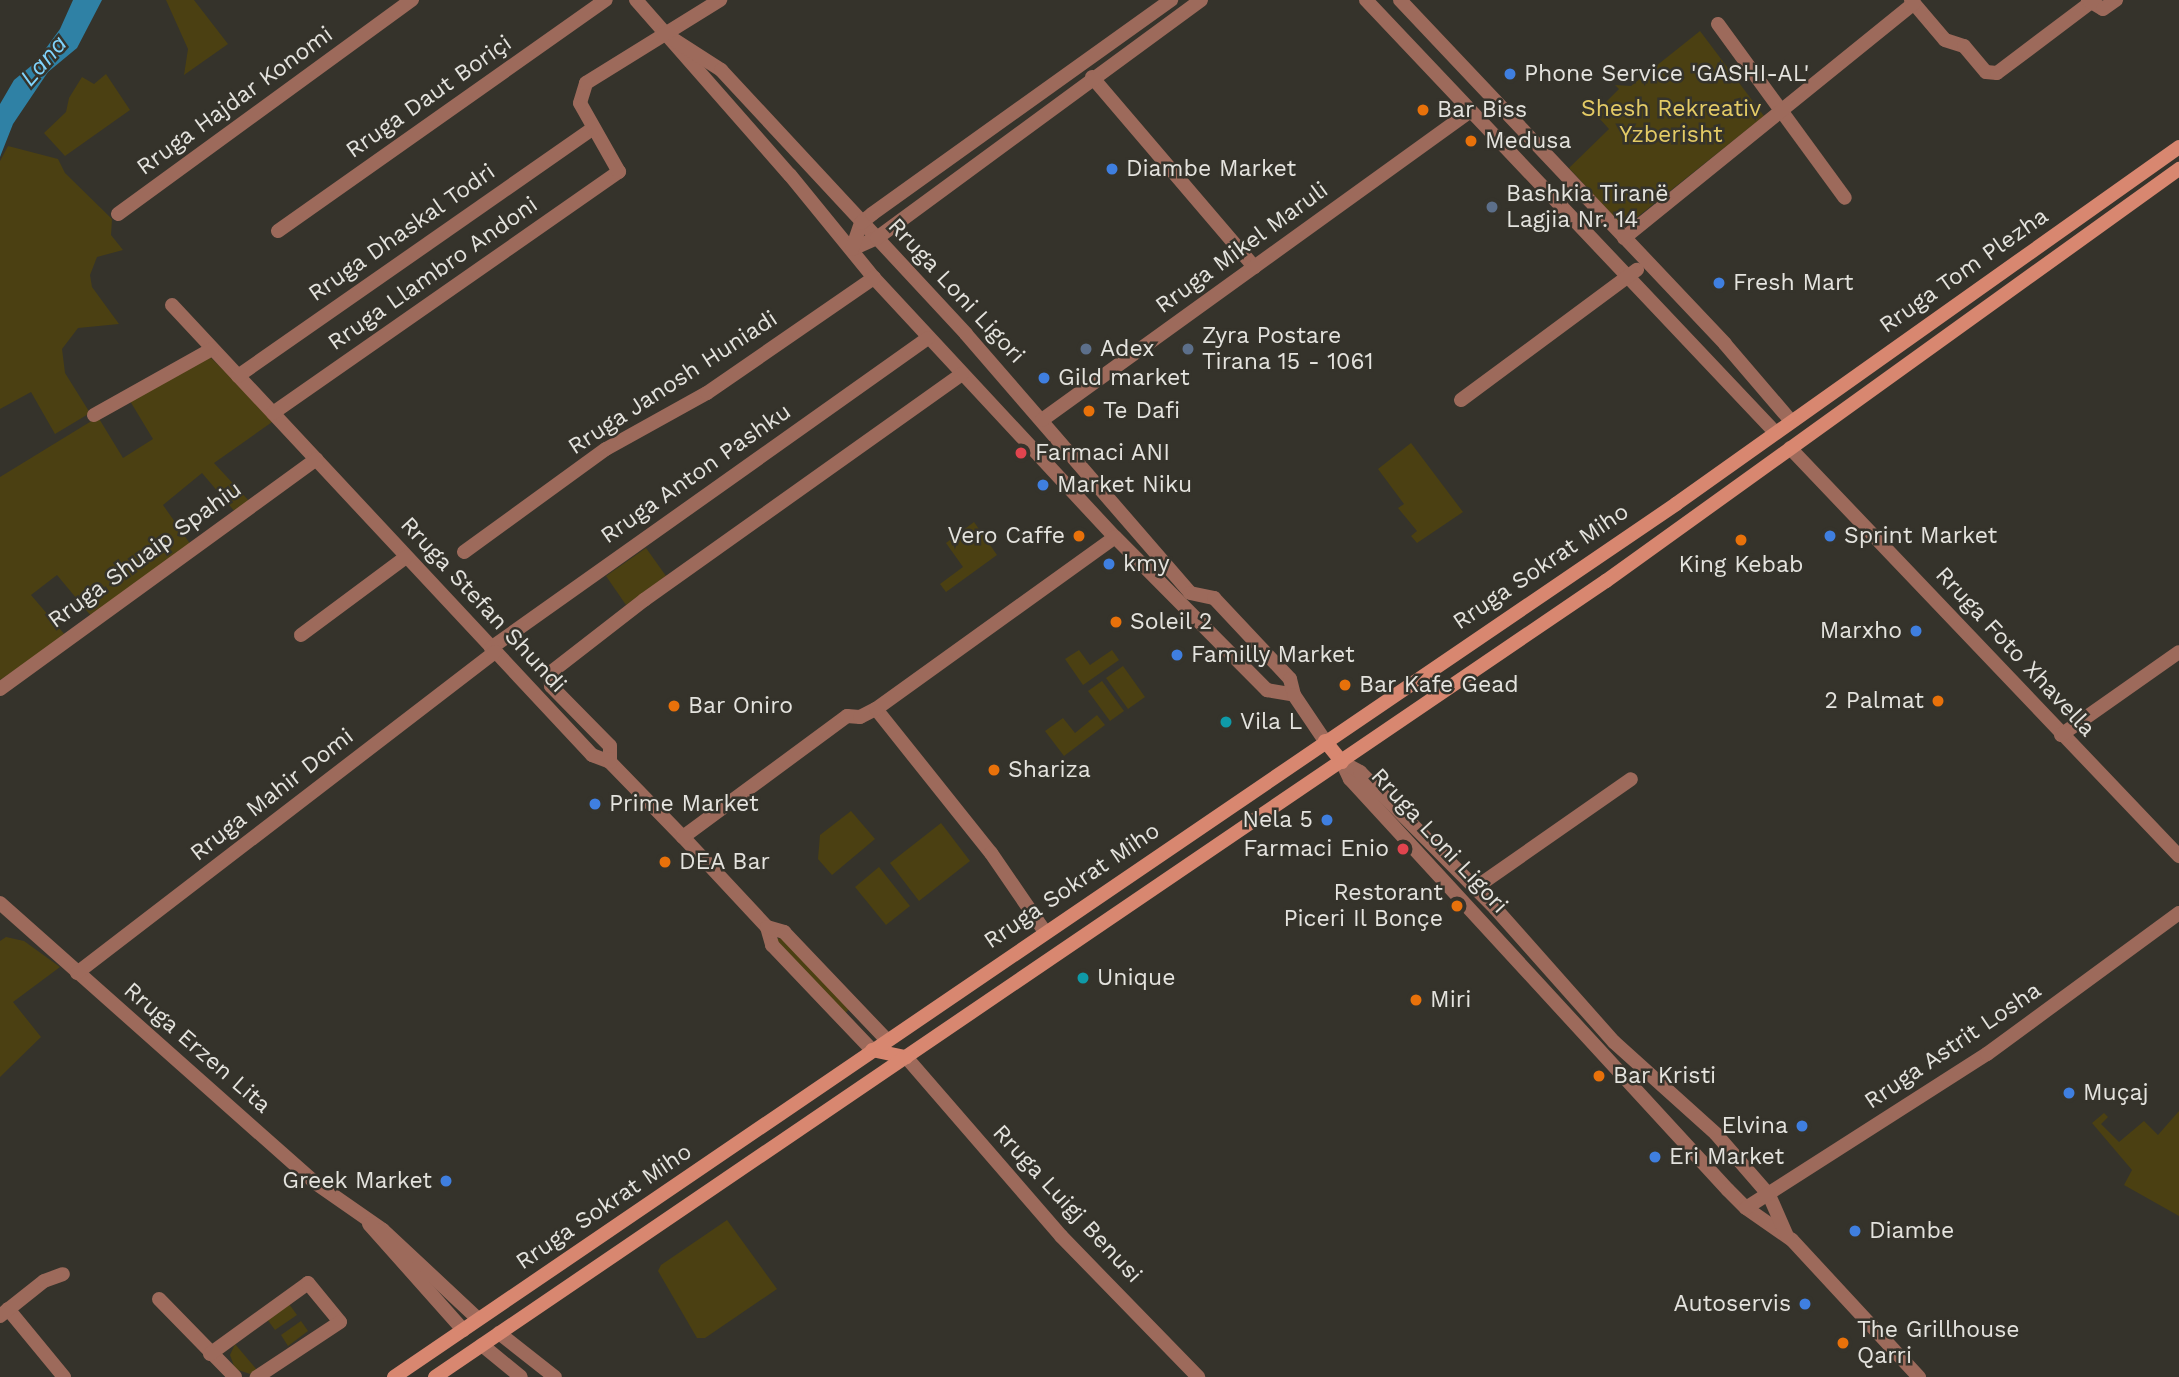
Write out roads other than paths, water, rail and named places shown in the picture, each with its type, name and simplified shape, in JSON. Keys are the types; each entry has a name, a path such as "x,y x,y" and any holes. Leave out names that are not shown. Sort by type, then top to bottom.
{"main road":[{"name":"Rruga Tom Plezha","path":"1775,432 2179,147"},
{"name":"Rruga Tom Plezha","path":"1790,448 2179,169"},
{"path":"1791,421 1805,437"},
{"path":"1775,432 1790,448"},
{"name":"Rruga Sokrat Miho","path":"394,1377 1775,432"},
{"name":"Rruga Sokrat Miho","path":"435,1377 1342,762 1790,448"},
{"path":"1325,741 1342,762"},
{"path":"887,1040 906,1057"},
{"path":"872,1050 906,1057"},
{"path":"478,1319 499,1333"},
{"path":"463,1330 482,1345"}],"street":[{"name":"Rruga Hajdar Konomi","path":"118,214 412,0"},
{"name":"Rruga Daut Boriçi","path":"278,230 606,0"},
{"name":"Rruga Loni Ligori","path":"636,0 852,249 874,278 1115,537 1267,690 1294,695"},
{"path":"593,128 580,103 586,83 720,0"},
{"name":"Rruga Loni Ligori","path":"852,249 862,223 1171,0"},
{"path":"852,249 877,238 1092,77 1201,0"},
{"path":"1366,0 1469,112 1631,276 1775,432"},
{"path":"1400,0 1647,262 1791,421"},
{"path":"1624,238 1913,2 1945,40 1964,46 1986,72 1997,73 2089,2 2103,9 2116,0"},
{"path":"1718,24 1845,198"},
{"name":"Rruga Loni Ligori","path":"666,34 720,70 1042,420 1190,593 1214,598 1290,679 1294,695 1325,741"},
{"path":"1092,77 1254,267"},
{"name":"Rruga Mikel Maruli","path":"1042,420 1469,112"},
{"name":"Rruga Llambro Andoni","path":"272,413 619,172 593,128"},
{"name":"Rruga Dhaskal Todri","path":"238,376 593,128"},
{"path":"1461,400 1647,262"},
{"name":"Rruga Janosh Huniadi","path":"464,552 606,449 707,393 874,278"},
{"name":"Rruga Stefan Shundi","path":"172,305 592,755 610,762 683,837 767,927 772,945 872,1050"},
{"name":"Rruga Anton Pashku","path":"493,650 928,338"},
{"path":"94,415 212,349"},
{"path":"610,762 610,746 551,685 550,673 644,600 962,374"},
{"name":"Rruga Foto Xhavella","path":"1790,448 2179,856"},
{"name":"Rruga Shuaip Spahiu","path":"0,689 316,459"},
{"path":"683,837 847,716 860,717 876,709 1115,537"},
{"path":"301,635 406,557"},
{"name":"Rruga Mahir Domi","path":"77,973 493,650"},
{"path":"2061,735 2179,652"},
{"path":"876,709 991,853 1045,932"},
{"name":"Rruga Loni Ligori","path":"1342,762 1360,772 1475,888 1614,1042 1716,1133 1769,1195 1786,1234"},
{"name":"Rruga Loni Ligori","path":"1342,762 1350,779 1746,1208 1786,1234 1919,1377"},
{"path":"1475,888 1631,779"},
{"name":"Rruga Erzen Lita","path":"0,903 314,1182 369,1223 383,1230 478,1319"},
{"name":"Rruga Astrit Losha","path":"1746,1208 1987,1054 2179,913"},
{"name":"Rruga Stefan Shundi","path":"767,927 784,932 887,1040"},
{"name":"Rruga Luigj Benusi","path":"906,1057 1060,1236 1198,1377"},
{"name":"Rruga Erzen Lita","path":"369,1223 463,1330"},
{"path":"63,1274 44,1281 4,1312 64,1377"},
{"path":"211,1354 308,1283 340,1322 257,1377"},
{"path":"159,1299 234,1377"},
{"path":"499,1333 555,1377"},
{"path":"482,1345 521,1377"}],"water":[{"name":"Lana","path":"73,0 102,0 77,48 48,72 13,124 0,157 0,104 14,80 36,62 60,29"}],"place":[{"name":"Phone Service 'GASHI-AL'","path":"1510,74"},
{"name":"Bar Biss","path":"1423,110"},
{"name":"Medusa","path":"1471,141"},
{"name":"Diambe Market","path":"1112,169"},
{"name":"Bashkia Tiranë Lagjia Nr. 14","path":"1492,207"},
{"name":"Fresh Mart","path":"1719,283"},
{"name":"Adex","path":"1086,349"},
{"name":"Zyra Postare Tirana 15 - 1061","path":"1188,349"},
{"name":"Gild market","path":"1044,378"},
{"name":"Te Dafi","path":"1089,411"},
{"name":"Farmaci ANI","path":"1021,453"},
{"name":"Market Niku","path":"1043,485"},
{"name":"Vero Caffe","path":"1079,536"},
{"name":"Sprint Market","path":"1830,536"},
{"name":"King Kebab","path":"1741,540"},
{"name":"kmy","path":"1109,564"},
{"name":"Soleil 2","path":"1116,622"},
{"name":"Marxho","path":"1916,631"},
{"name":"Familly Market","path":"1177,655"},
{"name":"Bar Kafe Gead","path":"1345,685"},
{"name":"2 Palmat","path":"1938,701"},
{"name":"Bar Oniro","path":"674,706"},
{"name":"Vila L","path":"1226,722"},
{"name":"Shariza","path":"994,770"},
{"name":"Prime Market","path":"595,804"},
{"name":"Nela 5","path":"1327,820"},
{"name":"Farmaci Enio","path":"1403,849"},
{"name":"DEA Bar","path":"665,862"},
{"name":"Restorant Piceri Il Bonçe","path":"1457,906"},
{"name":"Unique","path":"1083,978"},
{"name":"Miri","path":"1416,1000"},
{"name":"Bar Kristi","path":"1599,1076"},
{"name":"Muçaj","path":"2069,1093"},
{"name":"Elvina","path":"1802,1126"},
{"name":"Eri Market","path":"1655,1157"},
{"name":"Greek Market","path":"446,1181"},
{"name":"Diambe","path":"1855,1231"},
{"name":"Autoservis","path":"1805,1304"},
{"name":"The Grillhouse Qarri","path":"1843,1343"}],"park label":[{"name":"Shesh Rekreativ Yzberisht","path":"1671,122"}]}
